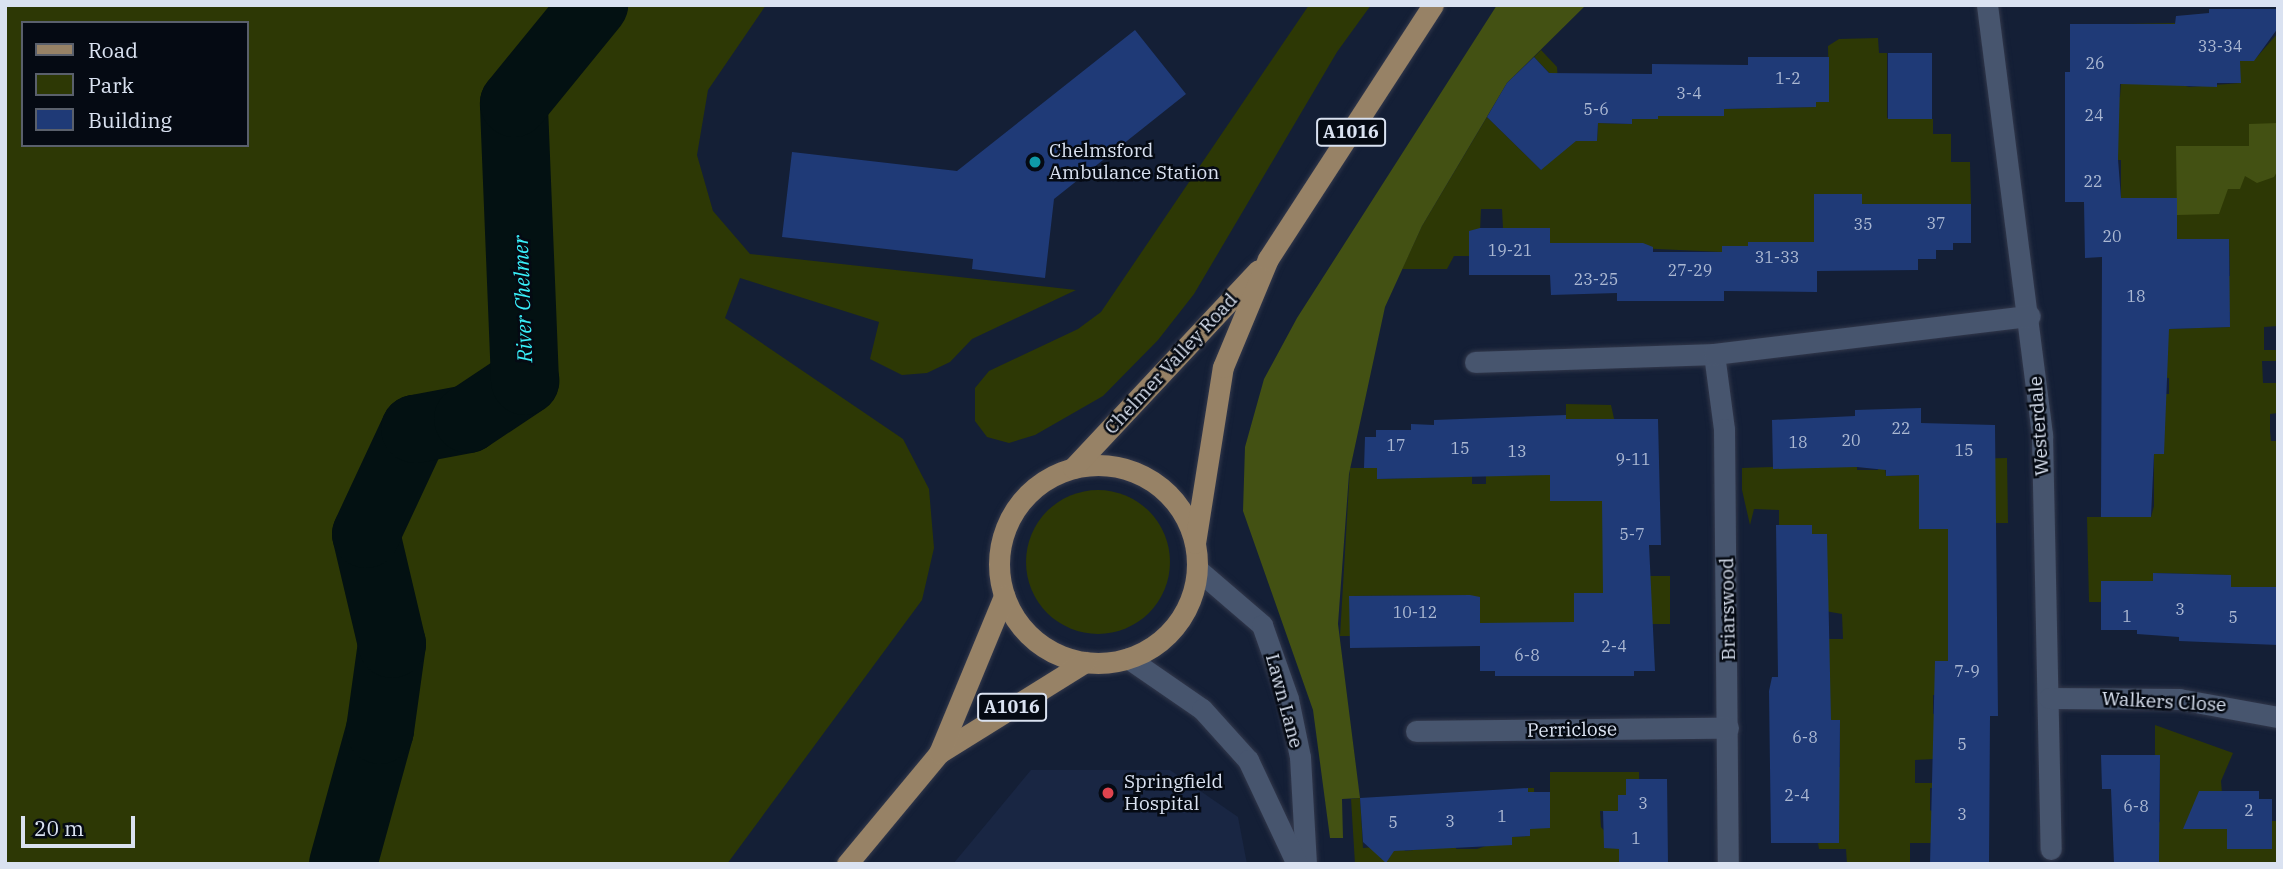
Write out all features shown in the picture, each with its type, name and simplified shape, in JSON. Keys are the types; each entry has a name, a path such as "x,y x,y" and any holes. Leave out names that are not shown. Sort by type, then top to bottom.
{"main road":[{"name":"Chelmer Valley Road","path":"1073,468 1268,259 1433,5"},
{"name":"Chelmer Valley Road","path":"1195,545 1223,367 1268,259"},
{"name":"A1016","path":"1105,466 1149,479 1183,515 1195,545 1197,569 1188,605 1176,624 1146,650 1128,659 1085,662 1040,645 1021,627 1004,596 1000,548 1013,513 1035,487 1073,468 1105,466"},
{"name":"A1016","path":"847,864 939,753 1004,596"},
{"name":"A1016","path":"939,753 1085,662"}],"street":[{"name":"Westerdale","path":"1987,5 2029,316 2042,436 2051,849"},
{"path":"1475,362 1714,354 2029,316"},
{"name":"Briarswood","path":"1714,354 1724,429 1728,864"},
{"name":"Lawn Lane","path":"1197,569 1262,625 1288,699 1300,757 1306,864"},
{"path":"1128,659 1202,709 1248,761 1297,864"},
{"name":"Walkers Close","path":"2049,698 2179,699 2232,705 2278,717"},
{"name":"Perriclose","path":"1416,731 1728,728"}],"shaded area":[{"name":"Springfield Hospital","path":"1031,770 1170,770 1238,817 1247,864 953,864"}],"green space":[{"path":"5,5 766,5 708,90 697,155 713,211 750,254 1076,290 972,339 950,362 927,373 902,375 870,359 879,322 740,278 725,318 903,439 929,489 934,548 922,600 727,864 5,864"},
{"path":"1309,5 1371,5 1337,52 1194,294 1158,340 1103,396 1035,435 1009,443 987,437 975,421 975,388 989,371 1078,329 1101,312"},
{"path":"1497,5 1586,5 1507,83 1422,226 1385,307 1349,474 1338,624 1360,798 1342,799 1343,838 1330,838 1313,710 1243,511 1245,447 1264,379 1297,318"},
{"path":"2175,23 2176,83 2189,87 2240,83 2240,61 2256,58 2278,33 2278,326 2264,327 2264,350 2278,350 2278,361 2262,361 2263,383 2278,383 2278,413 2270,414 2270,431 2271,441 2278,441 2278,587 2261,587 2260,593 2231,593 2230,575 2153,573 2153,584 2102,581 2101,602 2089,602 2087,517 2151,517 2154,506 2154,454 2164,454 2164,437 2157,437 2159,411 2154,410 2154,394 2169,394 2169,378 2151,377 2151,343 2163,343 2164,329 2230,327 2230,312 2169,313 2168,281 2118,277 2118,257 2140,256 2140,215 2099,215 2099,202 2121,202 2121,160 2065,160 2065,156 2118,155 2117,101 2070,98 2120,97 2125,24","holes":["2150,198 2177,198 2177,215 2150,215","2229,239 2230,276 2191,276 2190,240"]},
{"path":"1878,38 1879,53 1887,53 1887,118 1933,119 1933,134 1951,134 1951,162 1970,162 1971,204 1901,204 1901,242 1748,242 1748,246 1722,246 1722,252 1550,244 1503,228 1502,209 1481,209 1480,231 1469,256 1454,256 1447,269 1402,269 1422,226 1487,117 1541,170 1554,78 1534,57 1541,50 1557,67 1559,98 1597,141 1598,123 1631,124 1632,119 1657,119 1658,116 1723,116 1724,109 1816,107 1816,102 1829,102 1828,46 1839,39"},
{"path":"2278,123 2278,170 2274,177 2257,183 2245,176 2240,189 2228,189 2219,214 2177,215 2176,146 2249,146 2249,124"},
{"path":"1566,404 1611,405 1649,576 1670,576 1670,624 1586,624 1586,593 1574,593 1574,622 1480,626 1469,595 1350,596 1350,636 1340,636 1350,468 1377,468 1377,479 1472,476 1472,484 1486,484 1486,476 1545,475 1566,448"},
{"path":"1878,413 1886,476 1918,475 1918,460 2007,458 2008,523 1966,523 1949,661 1935,662 1935,680 1950,695 1933,695 1933,714 1950,714 1934,759 1915,760 1915,783 1982,783 1982,787 1930,788 1930,810 1981,843 1910,843 1910,864 1847,864 1846,849 1819,849 1818,843 1839,833 1839,810 1816,768 1840,767 1840,720 1817,720 1829,665 1829,639 1843,639 1842,614 1825,611 1827,534 1812,534 1812,525 1779,525 1779,510 1754,509 1750,525 1742,490 1742,468 1857,464 1857,470 1878,470"},
{"path":"1098,490 1125,496 1149,511 1164,535 1170,562 1164,589 1149,613 1125,628 1098,634 1071,628 1047,613 1032,589 1026,562 1032,535 1047,511 1071,496"},
{"path":"2155,725 2233,753 2221,781 2222,793 2227,793 2227,849 2271,849 2272,821 2278,821 2278,864 2159,864 2155,823 2160,822 2160,755 2155,755"},
{"path":"1550,772 1639,772 1639,779 1626,779 1626,795 1618,795 1618,811 1600,811 1601,827 1619,849 1621,864 1355,864 1351,799 1360,798 1363,848 1376,847 1381,859 1389,859 1393,847 1404,847 1405,851 1456,845 1456,849 1477,849 1512,837 1529,836 1528,788 1534,788 1535,828 1550,828"}],"building":[{"path":"2209,9 2278,9 2278,28 2254,61 2240,61 2241,83 2217,83 2217,87 2120,84 2118,159 2121,198 2177,198 2177,239 2229,239 2230,327 2169,329 2164,454 2154,454 2151,517 2101,517 2102,257 2085,258 2084,202 2065,202 2065,72 2070,72 2070,24 2175,24 2176,16 2209,13"},
{"name":"Chelmsford Ambulance Station","path":"1135,30 1186,94 1054,199 1045,278 972,269 973,259 782,237 792,152 957,171"},
{"path":"1888,53 1932,53 1932,119 1888,119"},
{"path":"1534,57 1549,73 1652,74 1652,64 1748,65 1748,57 1829,57 1829,102 1816,102 1816,107 1724,109 1724,116 1658,116 1658,119 1632,119 1632,124 1598,123 1597,141 1576,141 1541,170 1487,117 1507,83"},
{"path":"1814,194 1862,194 1862,204 1971,204 1971,243 1953,243 1953,250 1936,250 1936,259 1918,259 1918,270 1817,271 1817,292 1724,291 1724,301 1617,301 1617,293 1551,295 1550,275 1469,275 1469,231 1480,228 1550,228 1550,243 1643,243 1653,247 1653,252 1722,252 1722,246 1748,246 1748,242 1814,242"},
{"path":"1921,408 1921,423 1995,425 1998,716 1990,716 1989,864 1930,864 1935,661 1948,661 1948,529 1919,529 1919,475 1886,476 1886,470 1857,467 1773,469 1772,420 1855,416 1855,410"},
{"path":"1566,415 1566,419 1658,419 1661,545 1649,545 1655,671 1634,671 1634,676 1495,676 1495,671 1480,671 1480,646 1350,648 1349,596 1470,595 1480,597 1480,623 1574,622 1574,593 1603,593 1602,501 1550,501 1550,475 1377,479 1377,468 1364,468 1365,437 1376,437 1376,430 1411,430 1411,424 1434,425 1434,420"},
{"path":"1776,525 1812,525 1812,534 1827,534 1831,720 1840,720 1839,843 1771,843 1769,691 1772,677 1778,677"},
{"path":"2153,573 2231,575 2231,587 2278,587 2278,645 2179,641 2179,637 2137,634 2137,630 2101,630 2101,581 2153,581"},
{"path":"2101,755 2160,755 2159,864 2114,864 2111,789 2102,789"},
{"path":"1626,779 1667,779 1668,864 1619,864 1619,849 1604,848 1603,811 1618,811 1618,795 1626,795"},
{"path":"1528,788 1528,792 1550,792 1550,828 1530,829 1530,836 1512,837 1512,845 1394,851 1386,863 1363,842 1360,798"},
{"path":"2199,791 2259,791 2259,799 2272,799 2272,849 2227,849 2227,829 2183,829"}],"waterway":[{"name":"River Chelmer","path":"343,864 380,730 392,644 366,534 415,429 468,419 525,381 514,103 594,5"}],"place":[{"name":"Chelmsford Ambulance Station","path":"1035,162"},
{"name":"Springfield Hospital","path":"1108,793"}]}
